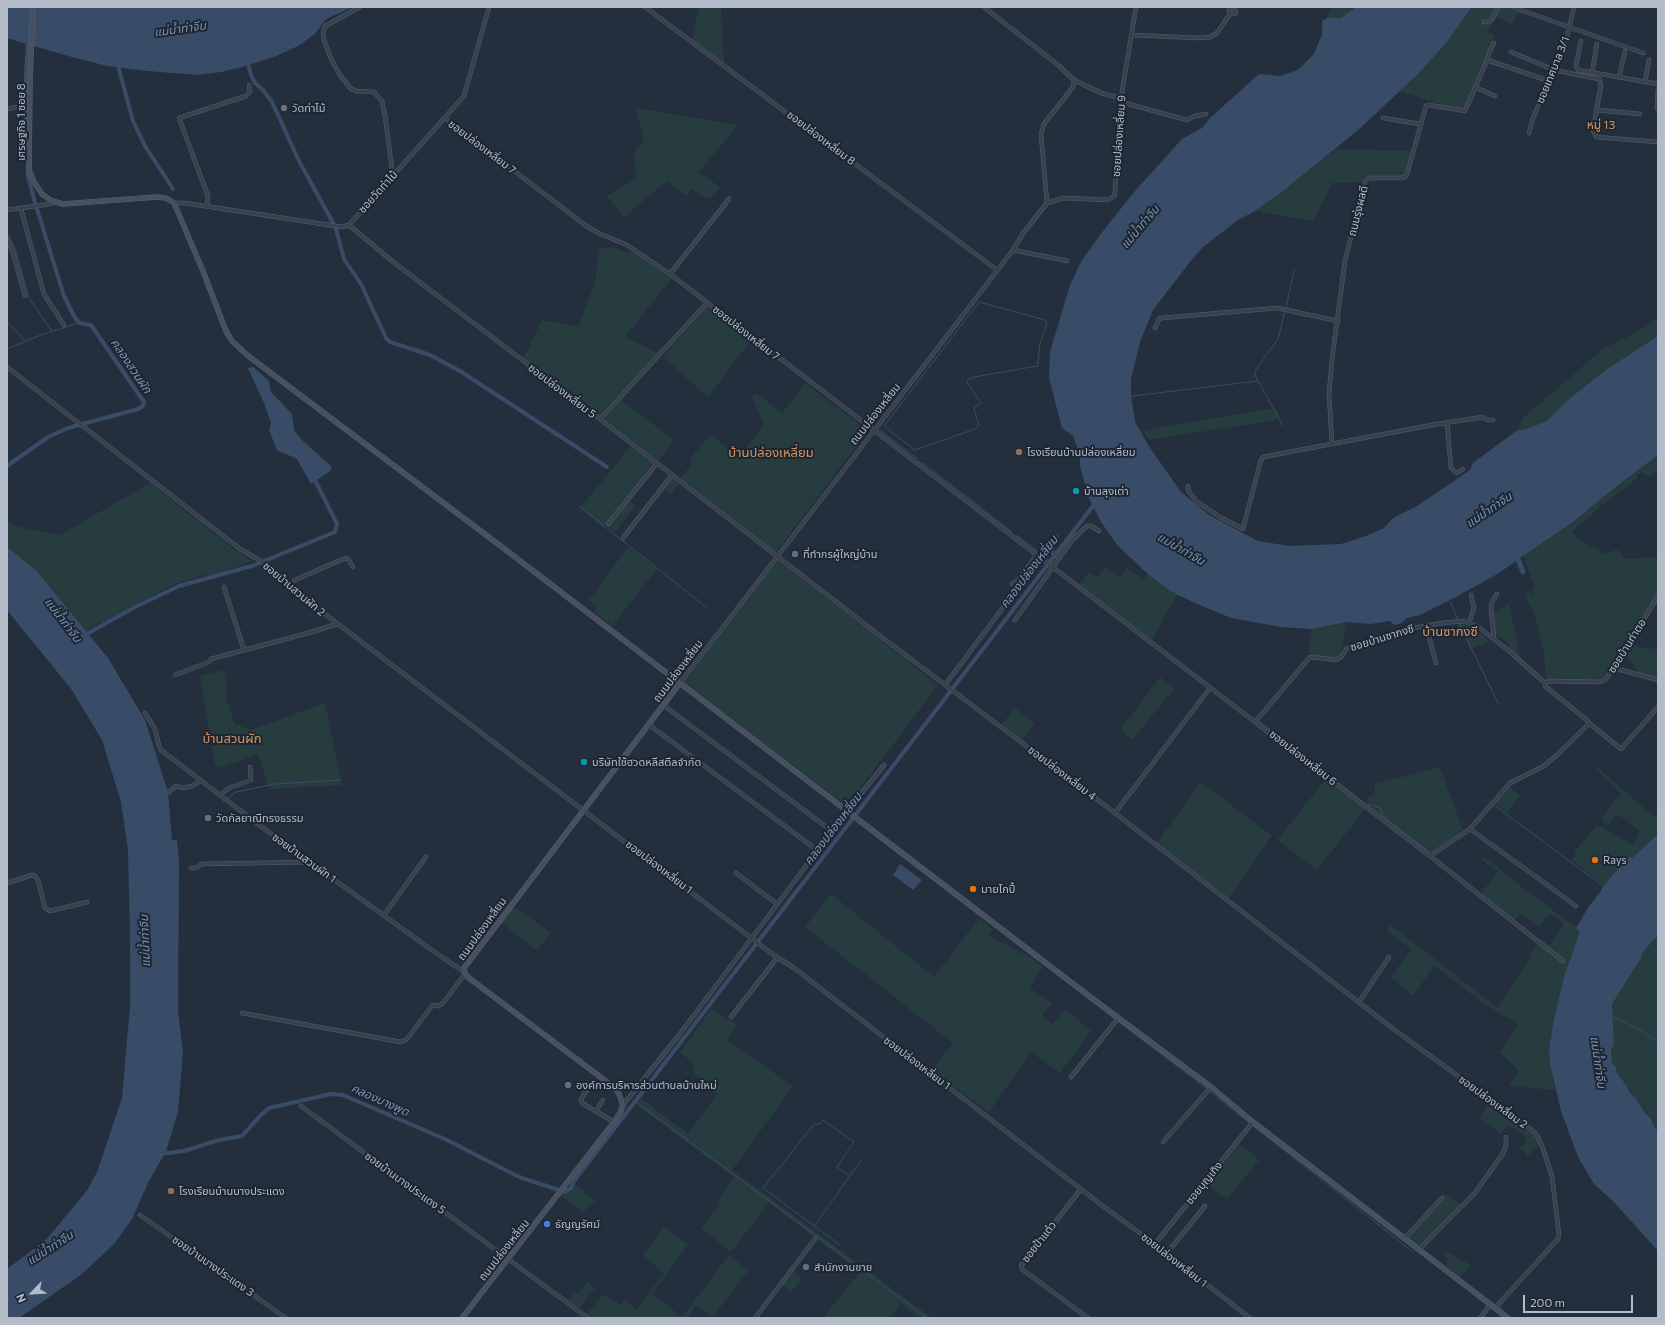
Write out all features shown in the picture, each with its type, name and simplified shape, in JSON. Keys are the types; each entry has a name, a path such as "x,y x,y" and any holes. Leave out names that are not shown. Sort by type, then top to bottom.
{"street":[{"name":"เศรษฐกิจ 1 ซอย 8","path":"33,7 29,105 29,170 34,182 42,194 54,202"},
{"path":"360,7 325,26 323,34 324,40 332,61 343,80 351,89 357,92 374,92 380,97 386,116 393,176"},
{"name":"ซอยวัดท่าไม้","path":"349,225 464,96 489,7"},
{"name":"ซอยปล่องเหลี่ยม 8","path":"645,7 997,270"},
{"path":"984,7 1058,65 1074,80 1101,93 1187,120 1195,116 1206,114"},
{"name":"ซอยปล่องเหลี่ยม 9","path":"1047,203 1064,198 1108,200 1114,196 1121,100 1136,7"},
{"path":"1484,22 1489,22 1492,20 1498,7"},
{"path":"1512,7 1643,53"},
{"name":"ซอยเทศบาล 3/1","path":"1529,133 1533,118 1570,28 1574,7"},
{"path":"1132,36 1192,38 1210,37 1217,33 1230,14"},
{"path":"1581,41 1576,68 1579,70 1658,84"},
{"name":"ถนนรุ่งผลดี","path":"1332,443 1329,394 1345,261 1365,181 1369,178 1401,178 1406,176 1424,108 1428,105 1465,111 1494,43"},
{"path":"1592,73 1597,44"},
{"path":"1619,78 1625,51"},
{"path":"1511,52 1554,70 1599,79 1601,86 1593,130 1596,137 1658,142"},
{"path":"1487,60 1549,81"},
{"path":"1645,82 1649,60"},
{"path":"1047,203 1041,134 1044,124 1074,87 1074,80"},
{"path":"207,206 208,196 179,118 246,96 250,92 249,85"},
{"path":"1475,87 1495,96"},
{"path":"1657,108 1658,88"},
{"path":"7,109 29,105"},
{"path":"1597,110 1640,114"},
{"name":"ซอยปล่องเหลี่ยม 7","path":"445,118 585,225 598,233 627,245 670,274 1040,558"},
{"path":"1383,118 1420,124"},
{"path":"7,210 21,209 54,202 63,204 157,197 166,198 174,203 207,206 337,226 345,227 349,225"},
{"path":"670,274 729,199"},
{"path":"174,203 203,271 226,331 232,342 247,355 848,810 1117,1020 1211,1087 1253,1122 1508,1318"},
{"name":"ถนนปล่องเหลี่ยม","path":"462,1318 614,1122 623,1105 620,1094 615,1088 465,973 466,965 583,809 776,556 1013,250 1024,232 1047,203"},
{"path":"21,209 44,294 64,325"},
{"name":"ซอยปล่องเหลี่ยม 5","path":"349,225 392,261 600,419 776,556"},
{"path":"7,239 13,254 25,296"},
{"path":"1013,250 1067,261"},
{"path":"7,255 13,254"},
{"path":"600,419 707,303"},
{"path":"1155,328 1159,318 1277,308 1338,321"},
{"name":"ซอยบ้านสวนผัก 2","path":"7,368 240,549 262,563 288,586 337,624 583,809"},
{"path":"1188,486 1189,492 1196,501 1220,517 1243,529 1260,463 1263,457 1447,422 1483,417 1487,420 1493,420"},
{"path":"1447,422 1451,468 1456,473 1463,469"},
{"path":"608,524 657,463"},
{"path":"623,538 672,475"},
{"path":"1015,620 1073,539 1086,526 1090,526 1098,530"},
{"path":"945,685 1056,537"},
{"path":"1047,548 1059,557"},
{"name":"ซอยปล่องเหลี่ยม 4","path":"776,556 1115,813 1346,992"},
{"path":"288,586 295,580 343,559 347,558 353,567"},
{"path":"1012,584 1017,581 1040,558"},
{"name":"ซอยปล่องเหลี่ยม 6","path":"1040,558 1210,688 1256,721 1563,961"},
{"path":"224,587 244,650"},
{"path":"1494,638 1491,608 1496,594"},
{"path":"1469,623 1474,608 1471,595"},
{"name":"ซอยบ้านท่าตอ","path":"1545,683 1549,681 1600,682 1609,676 1658,596"},
{"name":"ซอยบ้านซากงซี","path":"1256,721 1309,658 1316,656 1336,660 1341,657 1347,648 1397,636 1408,629 1459,621 1469,623 1494,638 1545,683"},
{"path":"175,675 207,663 211,659 337,624"},
{"path":"1426,626 1436,663"},
{"path":"1614,668 1658,680"},
{"path":"1545,683 1545,686 1621,749 1658,707"},
{"path":"1115,813 1210,688"},
{"path":"663,705 832,831"},
{"name":"ซอยบ้านสวนผัก 1","path":"145,713 155,729 161,750 310,862 465,973"},
{"path":"1430,856 1470,829 1510,783 1544,766 1589,723"},
{"path":"648,724 817,850"},
{"path":"623,1105 674,1041 817,850 884,765"},
{"path":"221,795 229,788 251,780 250,767"},
{"path":"169,792 176,786 183,788 193,786 201,780"},
{"name":"ซอยปล่องเหลี่ยม 1","path":"583,809 777,958 794,968 1250,1318"},
{"path":"1470,829 1576,906"},
{"path":"384,916 426,857"},
{"path":"191,868 197,868 201,864 310,862"},
{"path":"736,873 777,904"},
{"path":"7,883 32,875 35,876 38,880 45,908 50,911 87,902"},
{"path":"1359,1002 1389,957"},
{"path":"731,1017 777,958"},
{"path":"242,1013 401,1042 407,1039 432,1006 442,1004 465,973"},
{"name":"ซอยปล่องเหลี่ยม 2","path":"1346,992 1392,1028 1529,1128 1538,1137 1552,1176 1559,1229 1558,1239 1495,1308"},
{"path":"1071,1077 1117,1020"},
{"path":"1163,1142 1211,1087"},
{"path":"587,1090 581,1101 614,1122"},
{"path":"596,1111 603,1100"},
{"name":"ซอยบ้านบางประแดง 5","path":"302,1106 588,1318"},
{"name":"ซอยบุญเทิง","path":"1155,1244 1253,1122"},
{"path":"1419,1250 1475,1193 1502,1155 1506,1146 1506,1136"},
{"name":"ซอยป้าแต๋ว","path":"1081,1189 1021,1266 1023,1270 1088,1318"},
{"path":"1404,1239 1442,1198"},
{"path":"1167,1253 1205,1206"},
{"name":"ซอยบ้านบางประแดง 3","path":"140,1215 286,1318"},
{"path":"755,1318 815,1239"},
{"path":"1480,1318 1491,1304"}],"green space":[{"path":"699,7 721,7 724,63 692,42"},
{"path":"1332,7 1356,7 1341,18 1327,18"},
{"path":"1472,7 1507,7 1518,12 1512,24 1493,16 1488,32 1495,35 1466,107 1463,109 1448,107 1402,92 1401,90 1446,43"},
{"path":"636,108 738,125 699,172 720,187 710,198 705,198 691,189 686,195 667,181 624,217 606,196 636,179 634,151 644,141"},
{"path":"1336,149 1412,151 1406,173 1402,177 1366,177 1361,182 1332,183 1313,221 1255,211"},
{"path":"613,247 624,252 634,252 672,278 625,337 658,353 599,416 523,359 542,320 579,326 595,282 599,249"},
{"path":"707,306 751,340 708,397 663,357"},
{"path":"1658,318 1658,336 1607,369 1569,399 1547,421 1516,431 1525,416 1604,348 1637,332"},
{"path":"805,383 868,431 775,553 681,478 692,463 690,459 710,434 739,457 764,424 752,397 756,393 782,413"},
{"path":"621,400 674,440 659,461 604,419"},
{"path":"1275,408 1280,417 1276,420 1149,440 1143,432 1165,426"},
{"path":"631,446 653,463 603,527 580,508"},
{"path":"1658,455 1658,460 1656,462 1658,471 1649,477 1643,472 1637,475 1638,478 1603,504 1572,532 1589,547 1598,548 1602,554 1616,550 1620,551 1624,559 1658,557 1658,593 1607,677 1595,681 1546,679 1540,634 1534,613 1525,594 1528,591 1532,597 1532,588 1535,587 1523,556 1573,522"},
{"path":"672,477 680,483 670,495 663,489"},
{"path":"150,483 237,552 253,561 216,574 199,576 170,586 86,631 36,570 7,547 7,522 19,527 60,535"},
{"path":"629,501 635,506 615,532 608,527"},
{"path":"628,547 657,569 612,626 594,612 597,607 589,600"},
{"path":"776,561 779,561 938,685 847,806 684,683"},
{"path":"1105,567 1120,578 1127,568 1144,579 1148,574 1177,594 1152,640 1079,585 1089,572 1097,577"},
{"path":"1509,604 1521,659 1508,648 1510,645 1495,633 1494,612"},
{"path":"1347,622 1340,656 1338,658 1312,655 1309,653 1311,629"},
{"path":"1457,623 1462,623 1475,629 1490,641 1470,649"},
{"path":"1632,643 1641,648 1646,647 1658,650 1658,678 1637,672 1635,666 1625,657"},
{"path":"224,670 226,676 226,698 235,724 251,730 325,703 342,785 269,789 258,754 221,767 215,765 200,676"},
{"path":"1160,677 1174,689 1132,740 1120,730"},
{"path":"1015,708 1035,723 1021,740 1002,724"},
{"path":"1594,765 1654,816 1658,813 1658,834 1631,859 1629,857 1604,885 1572,860 1576,855 1574,852 1597,825 1632,845 1638,836 1639,831 1624,818 1616,815 1607,826 1601,819 1621,793 1593,766"},
{"path":"1440,767 1463,830 1454,838 1430,853 1370,809 1367,804 1368,796 1374,795 1375,784"},
{"path":"1326,779 1365,809 1317,870 1277,840"},
{"path":"1201,782 1272,836 1229,898 1157,843"},
{"path":"1508,786 1520,795 1507,813 1494,803"},
{"path":"1483,857 1581,931 1563,980 1551,1035 1549,1049 1550,1064 1555,1090 1509,1086 1519,1071 1499,1052 1518,1024 1484,1004 1434,966 1413,996 1391,977 1411,949 1387,931 1391,925 1498,1008 1531,957 1529,955 1541,939 1550,946 1564,924 1550,913 1539,926 1521,914 1514,920 1484,897 1482,895 1483,891 1498,871 1482,860"},
{"path":"831,894 934,977 979,918 993,930 989,935 1022,954 1023,952 1043,967 1030,988 1052,1003 1042,1016 1052,1024 1065,1009 1091,1031 1060,1073 1031,1052 989,1112 931,1070 953,1043 805,927"},
{"path":"514,906 551,933 537,951 501,923"},
{"path":"1658,936 1658,1131 1654,1127 1651,1119 1629,1092 1627,1086 1616,1072 1616,1067 1612,1063 1611,1048 1612,1004 1641,958 1644,950"},
{"path":"711,1009 738,1025 726,1040 793,1086 732,1170 932,1318 919,1318 901,1304 889,1318 823,1318 860,1272 769,1203 731,1252 701,1228 719,1205 718,1201 734,1177 637,1105 641,1098 688,1134 717,1094 694,1074 693,1062 680,1053"},
{"path":"1488,1104 1526,1128 1535,1137 1540,1145 1527,1157 1525,1151 1519,1148 1526,1143 1523,1134 1508,1125 1501,1134 1479,1118"},
{"path":"1239,1144 1259,1160 1228,1199 1216,1192 1207,1184"},
{"path":"570,1182 572,1182 595,1201 583,1212 560,1195"},
{"path":"1445,1194 1461,1204 1419,1247 1407,1238"},
{"path":"664,1226 688,1245 652,1294 682,1317 729,1255 748,1271 713,1317 696,1305 687,1318 592,1318 587,1314 604,1294 620,1305 624,1300 637,1310 664,1273 643,1255"},
{"path":"1450,1253 1471,1265 1460,1277 1446,1266 1448,1259 1443,1254"},
{"path":"793,1272 802,1279 791,1292 783,1285"},
{"path":"587,1282 595,1288 579,1309 569,1300 575,1292 578,1294"}],"water":[{"name":"แม่น้ำท่าจีน","path":"7,7 353,7 326,19 315,34 298,46 274,57 238,68 198,75 107,66 7,38"},
{"name":"แม่น้ำท่าจีน","path":"1356,7 1472,7 1446,43 1418,74 1357,131 1284,190 1255,211 1238,220 1203,247 1153,310 1140,342 1131,379 1131,395 1135,422 1150,448 1181,492 1209,515 1258,541 1289,546 1341,544 1366,536 1384,528 1393,518 1417,506 1470,470 1473,463 1516,431 1547,421 1569,399 1607,369 1658,336 1658,455 1573,522 1520,558 1526,572 1524,574 1521,574 1516,561 1499,573 1454,598 1420,615 1407,618 1402,623 1395,625 1389,621 1371,624 1347,622 1311,629 1281,627 1231,618 1170,591 1148,574 1118,546 1101,522 1089,498 1080,466 1080,456 1073,436 1062,428 1049,378 1050,352 1070,285 1082,260 1135,191 1182,139 1202,128 1209,119 1259,74 1280,76 1298,70 1314,54 1322,35 1322,21 1327,18 1341,18"},
{"path":"253,367 269,381 271,392 292,414 294,430 301,439 332,467 330,471 311,484 297,459 277,450 269,430 271,423 264,403 248,368"},
{"name":"แม่น้ำท่าจีน","path":"7,547 36,570 108,658 145,720 168,792 172,840 177,840 179,862 178,1010 183,1053 178,1112 166,1151 148,1183 132,1219 114,1244 82,1274 17,1318 7,1318 7,1269 47,1239 88,1189 97,1172 122,1098 130,1007 130,934 128,850 121,802 102,740 72,690 7,610"},
{"name":"แม่น้ำท่าจีน","path":"1658,834 1658,936 1644,950 1641,958 1612,1004 1614,1046 1611,1048 1612,1063 1616,1067 1616,1072 1627,1086 1629,1092 1651,1119 1654,1127 1658,1131 1658,1251 1613,1201 1594,1184 1578,1157 1561,1111 1550,1064 1549,1049 1563,980 1580,931 1576,928 1604,885 1629,857 1632,858"},
{"path":"900,864 922,880 913,890 893,875"}],"waterway":[{"name":"คลองสวนผัก","path":"26,102 28,40"},
{"path":"247,60 255,83 263,90 272,102 299,161 331,219 336,229 344,259 361,284 386,338 390,342 430,355 460,371 607,467"},
{"path":"117,62 133,121 145,146 173,189"},
{"name":"คลองสวนผัก","path":"26,108 27,154"},
{"name":"คลองสวนผัก","path":"28,169 28,176 35,203"},
{"name":"คลองสวนผัก","path":"7,466 48,437 68,428 138,409 143,406 144,402 91,325 79,323 74,316 64,296 37,209"},
{"path":"7,233 15,248 29,298 52,331"},
{"path":"1286,308 1294,270"},
{"path":"979,302 1045,320 1047,322 1040,343 1037,366 969,379 967,382 981,403 974,408 979,425 975,429 915,450 884,426 979,302"},
{"path":"1283,426 1255,375 1255,371 1278,339 1285,311"},
{"path":"7,322 25,341"},
{"path":"7,349 43,334 79,323"},
{"path":"1132,396 1258,381"},
{"path":"878,429 918,459"},
{"path":"923,463 1011,531"},
{"name":"คลองสวนผัก","path":"85,635 133,608 179,586 252,566 335,532 337,524 316,482"},
{"name":"คลองปล่องเหลี่ยม","path":"159,1154 184,1151 219,1140 242,1136 269,1108 331,1094 343,1095 447,1140 519,1177 565,1192 571,1188 574,1181 1096,502"},
{"path":"579,506 706,607"},
{"path":"1016,535 1040,553"},
{"name":"คลองปล่องเหลี่ยม","path":"1045,557 1050,561"},
{"path":"1450,601 1458,620"},
{"path":"1459,623 1498,703"},
{"path":"1259,721 1367,805 1380,808 1383,816 1429,852"},
{"path":"223,801 236,792 275,784 341,780"},
{"path":"1494,805 1603,886"},
{"path":"853,819 1207,1089"},
{"path":"1611,1015 1639,1029 1658,1042"},
{"path":"1209,1091 1413,1252"},
{"path":"636,1102 927,1318"},
{"path":"840,1245 763,1188 815,1123 818,1125 823,1120 854,1142 837,1167 849,1176"},
{"path":"815,1225 862,1159"}],"place":[{"name":"วัดท่าไม้","path":"284,108"},
{"name":"โรงเรียนบ้านปล่องเหลี่ยม","path":"1019,452"},
{"name":"บ้านลุงเต่า","path":"1076,491"},
{"name":"ที่ทำกรผู้ใหญ่บ้าน","path":"795,554"},
{"name":"บริษัทใช้ฮวดหลีสตีลจำกัด","path":"584,762"},
{"name":"วัดกัลยาณีทรงธรรม","path":"208,818"},
{"name":"Rays","path":"1595,860"},
{"name":"มายโกปี้","path":"973,889"},
{"name":"องค์การบริหารส่วนตำบลบ้านใหม่","path":"568,1085"},
{"name":"โรงเรียนบ้านบางประแดง","path":"171,1191"},
{"name":"ธัญญรัศม์","path":"547,1224"},
{"name":"สำนักงานขาย","path":"806,1267"}],"district":[{"name":"หมู่ 13","path":"1601,125"},
{"name":"บ้านปล่องเหลี่ยม","path":"771,453"},
{"name":"บ้านซากงซี","path":"1450,632"},
{"name":"บ้านสวนผัก","path":"232,739"}],"water label":[{"name":"คลองบางพูด","path":"380,1100"}]}
